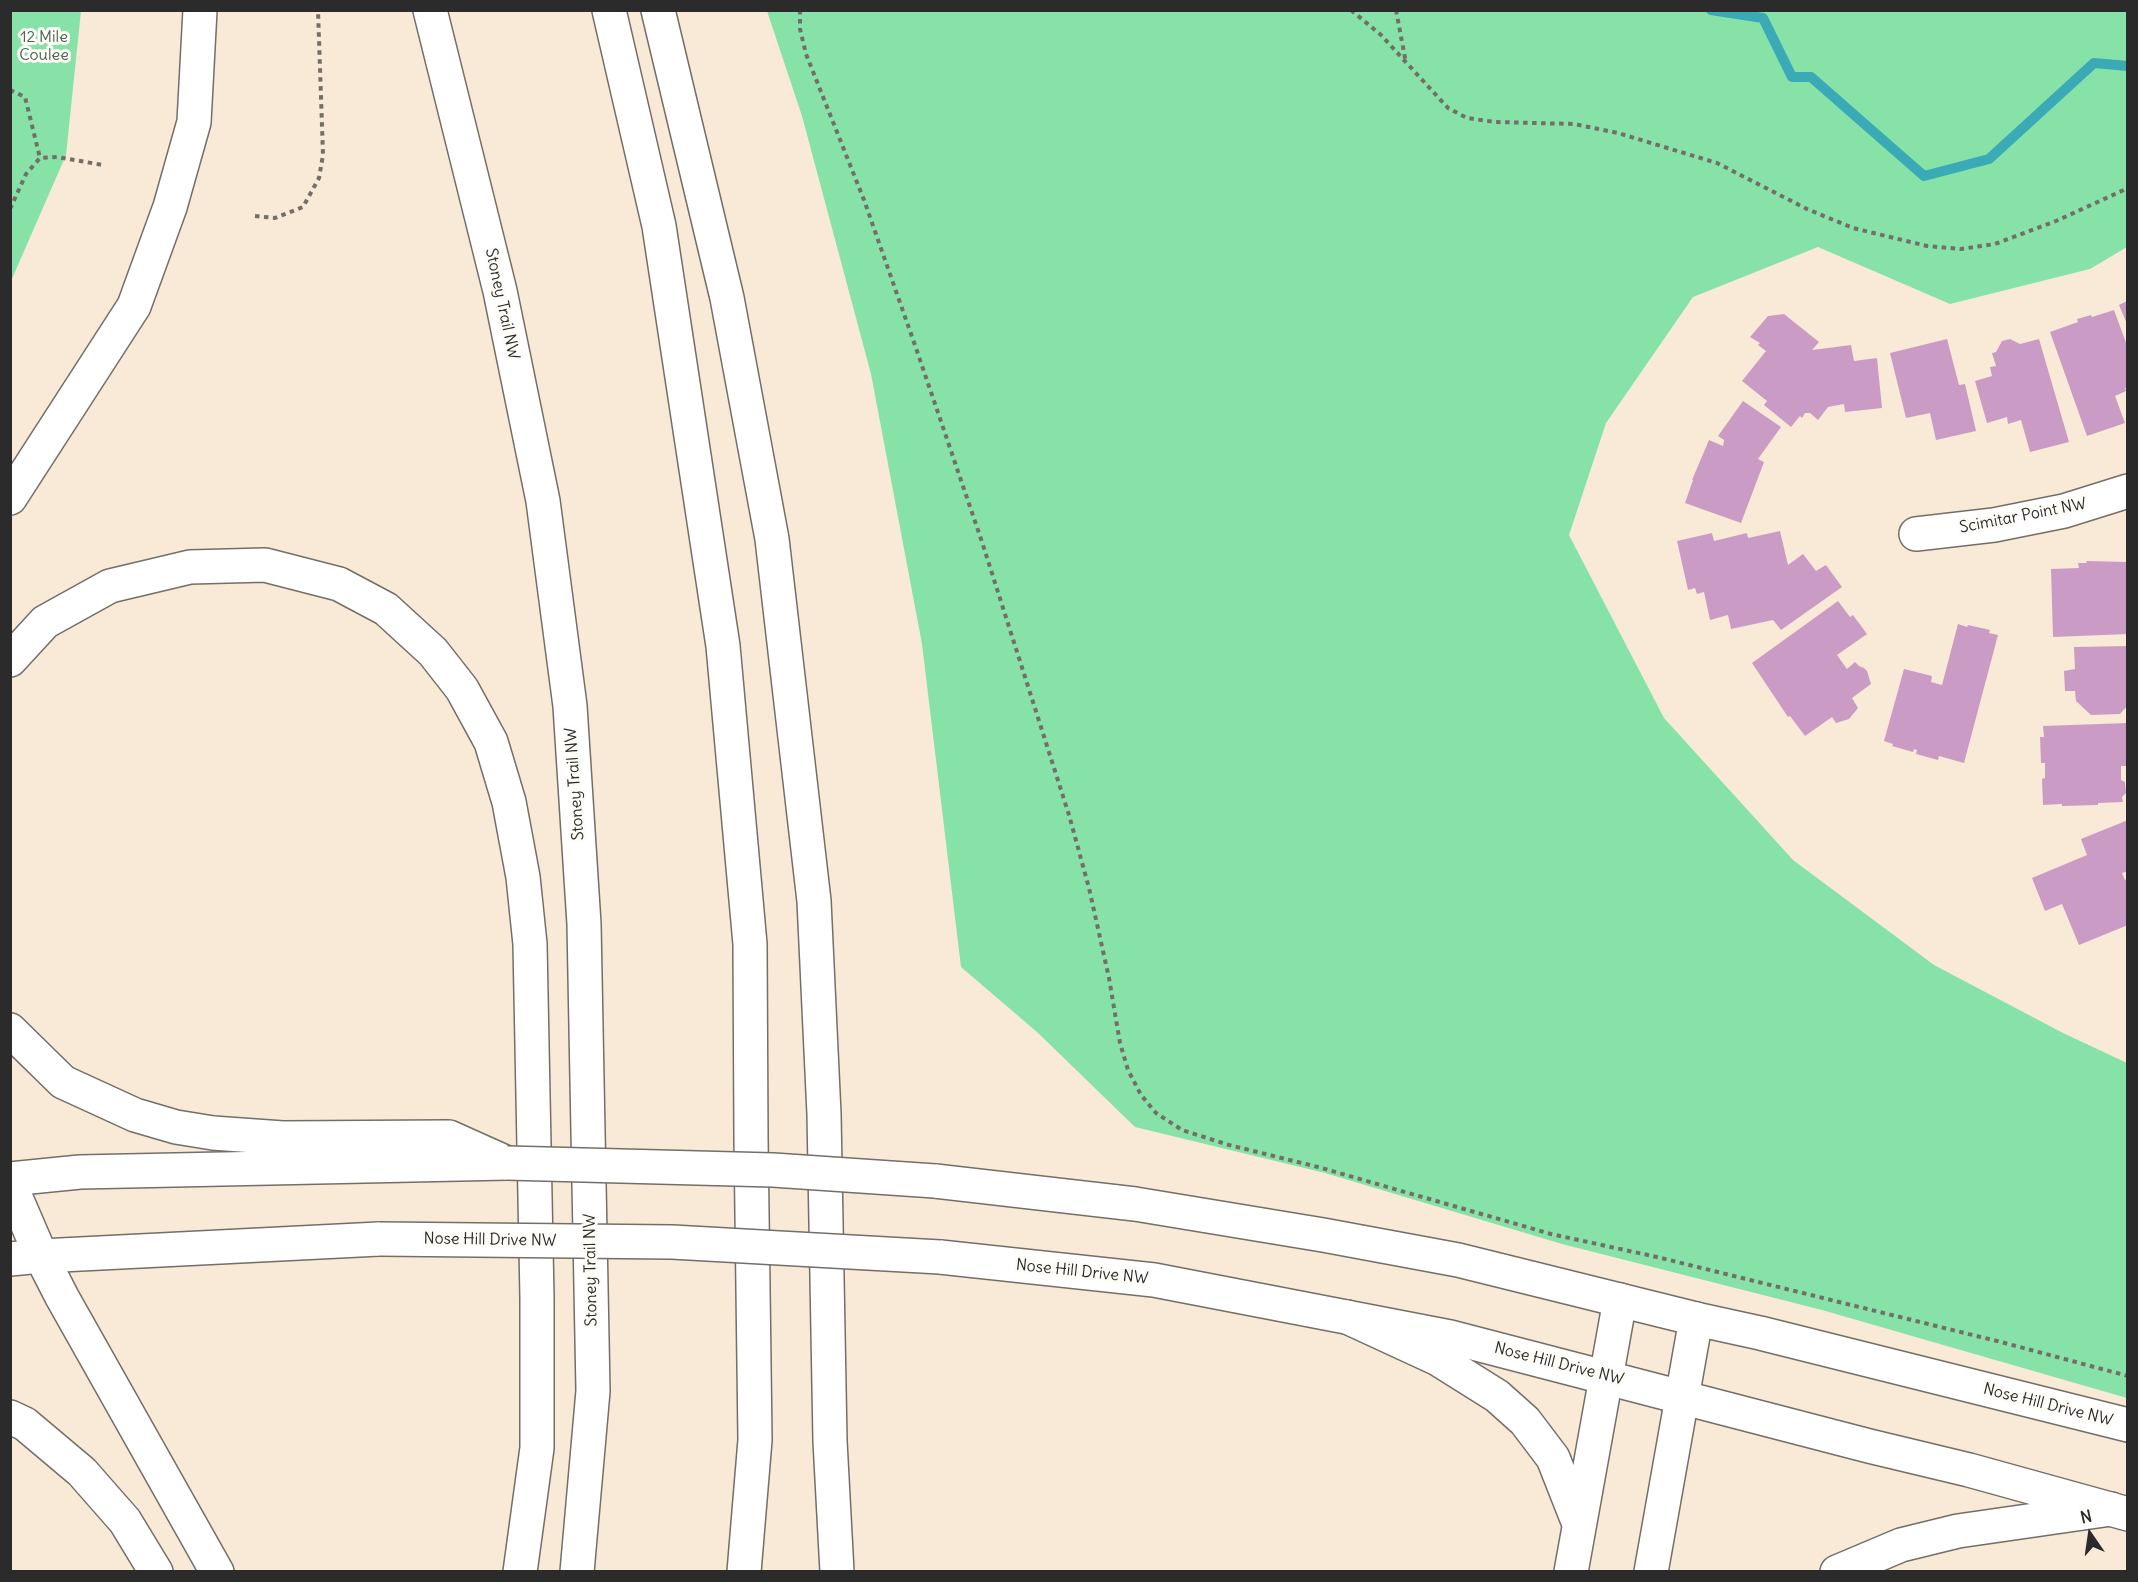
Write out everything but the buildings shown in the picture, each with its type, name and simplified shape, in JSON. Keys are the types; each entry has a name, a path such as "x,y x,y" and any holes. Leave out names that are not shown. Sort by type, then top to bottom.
{"main road":[{"path":"10,498 134,306 170,207 194,122 200,10"},
{"name":"Stoney Trail NW","path":"430,10 500,291 543,501 570,706 584,924 593,1391 577,1572"},
{"path":"609,10 659,226 720,622 750,944 755,1440 744,1572"},
{"path":"657,10 727,298 772,539 814,901 824,1114 830,1441 837,1572"},
{"name":"Scimitar Point NW","path":"1916,534 1994,525 2064,511 2127,491"},
{"path":"10,660 45,622 110,586 190,567 265,565 339,584 386,609 433,652 462,689 491,742 509,802 523,877 530,944 537,1298 537,1448 520,1572"},
{"path":"10,1030 63,1082 135,1115 176,1127 213,1133 283,1138 381,1151"},
{"name":"Nose Hill Drive NW","path":"381,1151 449,1137 507,1163 773,1170 935,1181 1135,1204 1458,1260 2127,1425"},
{"path":"10,1179 381,1151"},
{"path":"10,1184 26,1257 105,1376 217,1572"},
{"name":"Nose Hill Drive NW","path":"26,1257 379,1239 672,1242 940,1257 1154,1280 1450,1337 1969,1470 2119,1511"},
{"path":"1571,1572 1620,1300"},
{"path":"1347,1317 1438,1359 1497,1396 1526,1421 1553,1458 1579,1524"},
{"path":"1651,1572 1696,1319"},
{"path":"10,1417 25,1424 82,1472 125,1521 156,1572"},
{"path":"1837,1572 1901,1545 1958,1531 2119,1511"}],"path":[{"path":"255,216 275,218 303,207 319,178 323,155 318,10"},
{"path":"800,10 800,29 806,54 864,200 921,362 982,542 1069,815 1089,888 1109,978 1120,1043 1128,1070 1141,1095 1156,1113 1182,1130 1229,1145 1318,1167 1551,1234 1657,1257 1978,1336 2127,1376"},
{"path":"1351,10 1381,35 1448,108 1467,118 1495,122 1574,124 1617,133 1717,163 1808,209 1853,228 1927,246 1961,249 1995,243 2056,221 2108,199 2127,188"},
{"path":"1396,10 1406,63"},
{"path":"10,90 24,97 40,158"},
{"path":"10,208 26,174 40,158 57,157 103,165"}],"green space":[{"name":"12 Mile Coulee","path":"11,10 81,11 66,155 11,281"},
{"path":"767,11 2127,11 2127,247 2090,269 1950,304 1818,247 1693,297 1606,423 1569,535 1664,718 1793,860 1934,965 2063,1033 2127,1063 2127,1398 1822,1310 1562,1244 1325,1173 1135,1127 1037,1032 961,967 922,644 871,374 802,116"}],"waterway":[{"path":"1711,10 1763,18 1792,77 1811,77 1924,176 1989,159 2094,63 2128,66"}]}
